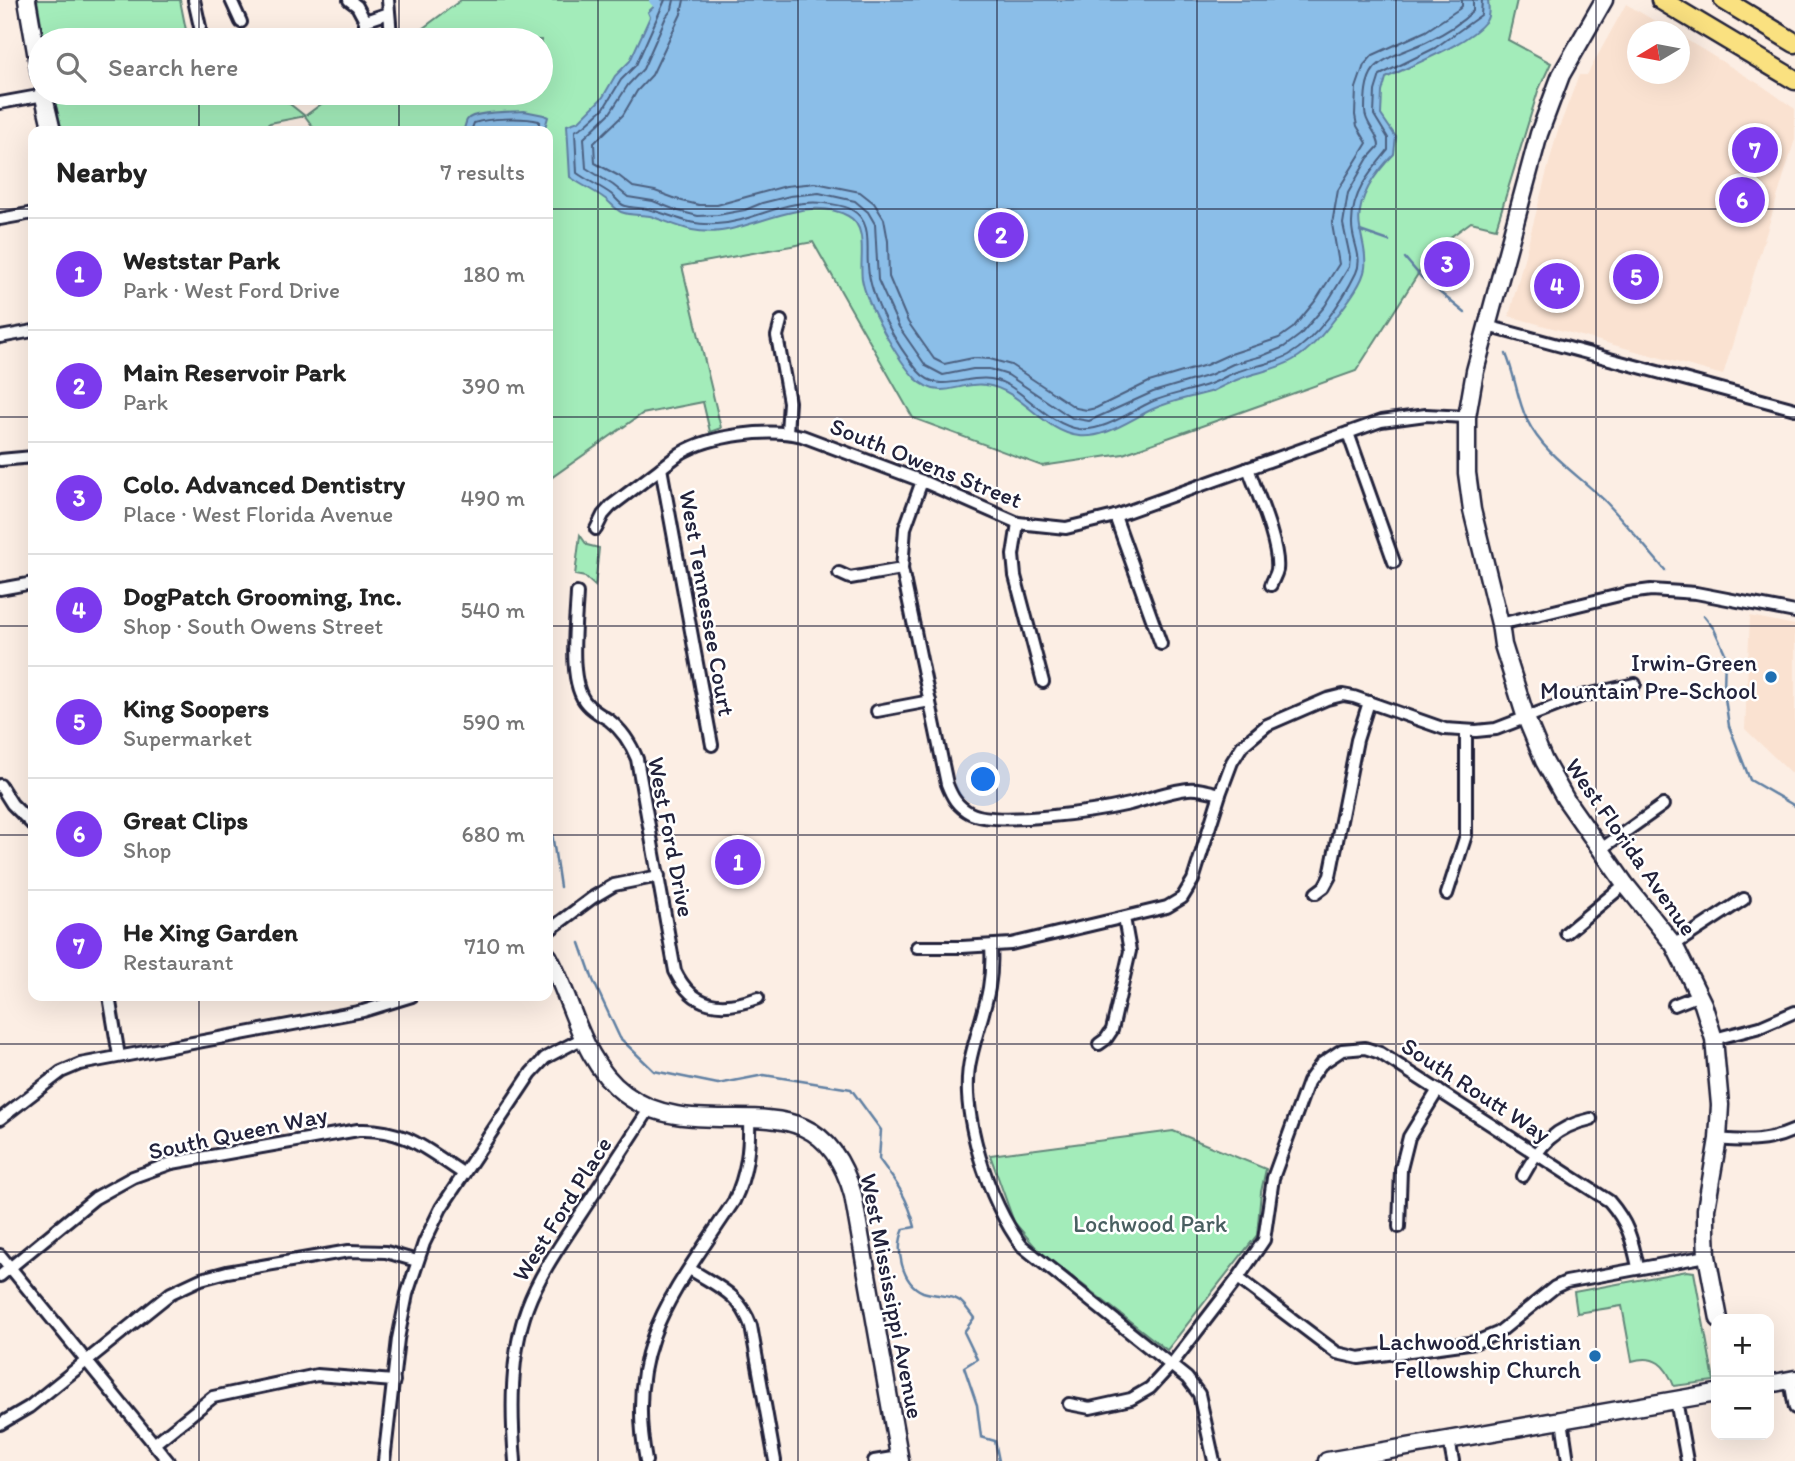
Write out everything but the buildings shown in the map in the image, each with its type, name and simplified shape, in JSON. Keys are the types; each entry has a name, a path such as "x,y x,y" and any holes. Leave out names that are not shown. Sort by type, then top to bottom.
{"main road":[{"path":"1661,0 1795,80"},
{"path":"1724,0 1795,43"}],"street":[{"path":"27,0 32,28"},
{"path":"194,0 200,27"},
{"path":"231,0 241,22"},
{"path":"349,0 358,6 365,21 365,28"},
{"path":"388,0 390,28"},
{"name":"West Florida Avenue","path":"1604,0 1574,52 1548,106 1475,371 1466,454 1470,500 1503,645 1526,718 1544,761 1566,800 1625,884 1674,945 1699,995 1714,1039 1719,1078 1718,1139 1706,1209 1707,1256 1718,1314"},
{"path":"365,21 389,13"},
{"path":"0,103 28,97"},
{"path":"46,105 51,126"},
{"path":"0,219 28,215"},
{"path":"781,321 777,336 789,402 787,432"},
{"path":"1487,326 1795,409"},
{"path":"0,337 28,332"},
{"name":"South Owens Street","path":"596,529 611,506 693,447 746,435 787,432 802,436 922,481 1018,523 1066,528 1115,516 1381,421 1403,416 1468,417"},
{"path":"1348,433 1394,562"},
{"path":"0,460 28,457"},
{"name":"West Tennessee Court","path":"661,468 712,745"},
{"path":"1248,468 1276,553 1277,573 1270,584"},
{"path":"922,481 905,528 902,569 947,784 953,798 961,807 981,818 1014,818 1084,814 1178,790 1191,789 1220,794"},
{"path":"1115,516 1161,644"},
{"path":"1018,523 1013,555 1015,576 1043,682"},
{"path":"839,573 850,578 902,569"},
{"path":"0,589 28,584"},
{"path":"1500,624 1628,593 1651,590 1696,593 1795,612"},
{"name":"West Ford Drive","path":"577,593 577,686 588,706 619,729 633,748 637,759 675,971 681,982 702,1001 713,1005 738,1005 758,998"},
{"path":"917,947 1011,944 1167,907 1182,898 1193,880 1220,794 1232,762 1242,746 1267,725 1327,699 1343,695 1445,729 1466,731 1496,729 1582,696 1635,684"},
{"path":"877,711 930,701"},
{"path":"1316,893 1324,887 1330,876 1357,740 1369,702"},
{"path":"1447,894 1466,835 1466,731"},
{"path":"0,785 12,804 28,820"},
{"path":"1601,849 1663,805"},
{"path":"553,927 614,885 659,876"},
{"path":"1566,933 1625,884"},
{"path":"1674,945 1744,899"},
{"path":"1099,1044 1112,1030 1130,951 1124,918"},
{"path":"991,946 991,981 968,1078 974,1136 1002,1215 1022,1246 1187,1378 1199,1394 1214,1461"},
{"path":"553,968 583,1038 607,1077 625,1094 650,1108 691,1118 749,1118 750,1148 740,1188 654,1328 645,1361 640,1411 646,1461"},
{"path":"1674,1005 1699,995"},
{"path":"110,1001 119,1056"},
{"path":"0,1119 61,1072 80,1064 363,1011 395,1001"},
{"path":"1714,1039 1760,1027 1795,1012"},
{"path":"384,1461 403,1315 417,1261 441,1208 538,1065 583,1038"},
{"name":"South Routt Way","path":"1069,1404 1090,1408 1131,1399 1150,1388 1171,1365 1264,1240 1273,1178 1299,1102 1308,1082 1321,1064 1342,1050 1365,1048 1380,1053 1609,1201 1622,1216 1631,1234 1638,1268"},
{"path":"1399,1227 1401,1169 1409,1137 1438,1090"},
{"name":"West Ford Place","path":"515,1461 512,1425 514,1387 518,1349 527,1308 554,1255 650,1108"},
{"name":"West Mississippi Avenue","path":"749,1118 776,1119 796,1124 814,1133 828,1144 845,1169 853,1195 900,1459"},
{"path":"1523,1177 1545,1142 1562,1128 1591,1119"},
{"name":"South Queen Way","path":"0,1276 95,1198 133,1177 172,1163 358,1130 378,1129 404,1135 464,1174"},
{"path":"1718,1139 1760,1141 1775,1139 1795,1130"},
{"path":"0,1424 29,1407 171,1293 201,1279 349,1251 386,1252 417,1261"},
{"path":"0,1255 167,1461"},
{"path":"1238,1278 1337,1353 1359,1358 1476,1342 1499,1334 1555,1287 1566,1282 1707,1256"},
{"path":"690,1269 736,1298 745,1308 751,1326 775,1461"},
{"path":"154,1444 213,1397 317,1375 394,1381"},
{"path":"1774,1383 1793,1379 1795,1408"},
{"path":"1332,1461 1711,1394"},
{"path":"1676,1400 1687,1461"},
{"path":"1562,1420 1568,1461"},
{"path":"1449,1440 1453,1461"},
{"path":"874,1461 900,1459"}],"shaded area":[{"path":"1626,4 1655,21 1627,21 1627,84 1690,84 1690,42 1795,109 1795,139 1723,375 1509,316 1557,133 1579,75 1587,75"},
{"name":"Irwin-Green Mountain Pre-School","path":"1750,616 1795,625 1795,777 1745,729"}],"green space":[{"path":"37,0 180,0 186,28 42,28"},
{"path":"461,0 1517,0 1508,40 1551,63 1538,91 1496,228 1471,222 1434,249 1356,371 1123,454 1042,466 913,418 813,242 682,266 721,428 710,432 703,402 642,414 553,476 553,126 312,126 305,116 320,105 553,105 553,28 423,28"},
{"path":"56,105 291,105 305,116 266,126 61,126"},
{"path":"580,535 587,545 599,548 595,586 585,577 575,575"},
{"name":"Lochwood Park","path":"1173,1131 1266,1169 1257,1235 1167,1350 1038,1250 1014,1222 990,1155"},
{"path":"1687,1271 1694,1272 1711,1365 1711,1381 1674,1386 1659,1363 1647,1359 1632,1361 1622,1306 1577,1313 1574,1292"}],"water":[{"path":"661,0 1488,0 1489,11 1486,21 1466,38 1386,78 1381,115 1396,137 1394,154 1368,187 1361,207 1359,218 1365,258 1364,274 1358,287 1317,341 1300,356 1280,366 1236,380 1213,391 1160,406 1108,431 1079,436 1054,427 999,388 976,385 942,390 925,386 916,379 892,346 870,303 862,279 859,228 848,216 833,210 801,210 736,228 701,231 650,216 621,212 600,195 570,177 567,125 579,121 603,97 615,76 630,61 650,17 648,12"},
{"path":"524,111 548,117 545,126 465,126 470,117 493,112"}],"waterway":[{"path":"654,0 657,3"},
{"path":"1360,231 1389,241"},
{"path":"1405,258 1421,277 1465,313"},
{"path":"1506,354 1524,412 1534,432 1552,454 1605,501 1665,570"},
{"path":"1704,616 1714,629 1725,653 1724,691 1729,726 1750,780 1795,806"},
{"path":"553,840 560,887"},
{"path":"580,943 593,980 620,1038 654,1071 718,1084 764,1075 851,1089 881,1130 879,1159 909,1207 915,1227 904,1229 900,1246 902,1264 909,1281 923,1292 960,1301 974,1318 964,1332 977,1359 964,1367 977,1405 981,1437 995,1441 999,1461"}],"place":[{"name":"He Xing Garden","path":"1755,150"},
{"name":"Great Clips","path":"1742,200"},
{"name":"Main Reservoir Park","path":"1001,235"},
{"name":"Colo. Advanced Dentistry","path":"1447,264"},
{"name":"King Soopers","path":"1636,277"},
{"name":"DogPatch Grooming, Inc.","path":"1557,286"},
{"name":"Irwin-Green Mountain Pre-School","path":"1771,677"},
{"name":"Weststar Park","path":"738,862"},
{"name":"Lachwood Christian Fellowship Church","path":"1595,1356"}]}
